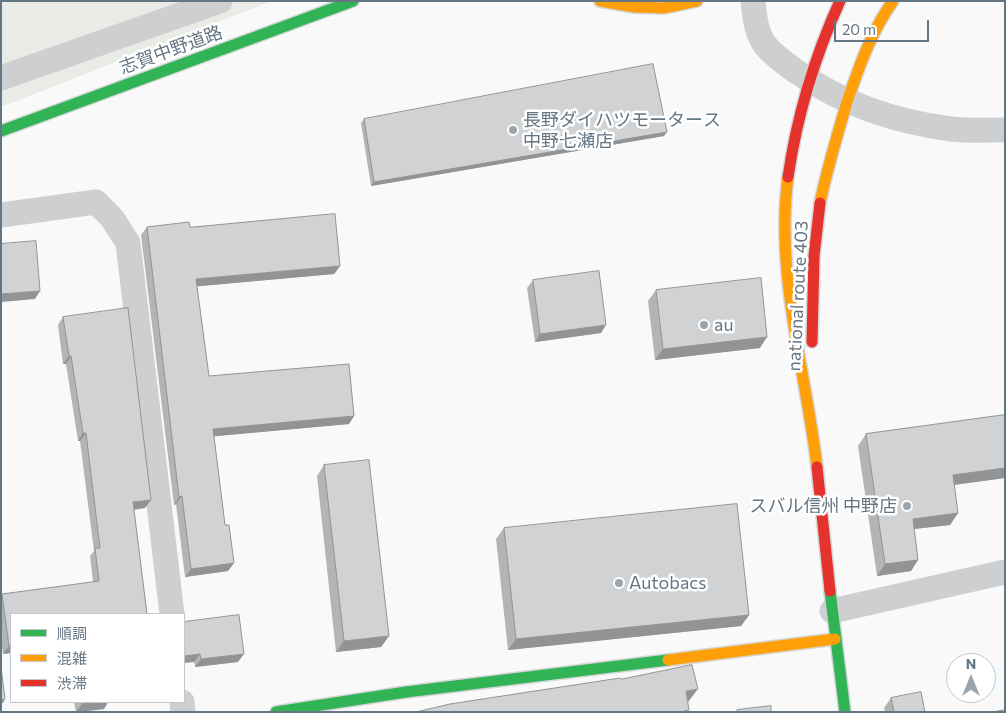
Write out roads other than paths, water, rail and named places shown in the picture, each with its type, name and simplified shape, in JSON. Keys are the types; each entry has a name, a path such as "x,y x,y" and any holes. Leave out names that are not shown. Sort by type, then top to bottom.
{"main road":[{"name":"志賀中野道路","path":"1,131 353,1"},
{"path":"600,1 664,8 697,1"},
{"name":"national route 403","path":"840,1 823,39 809,80 791,154 787,192 786,236 787,270 798,349 812,426 835,639 845,712"},
{"name":"national route 403","path":"812,426 812,301 814,256 820,205 838,132 864,53 885,11 893,1"},
{"path":"276,712 406,692 835,639"}],"street":[{"path":"1,78 220,1"},
{"path":"753,1 757,27 764,44 780,60 809,80 848,101 876,112 908,121 952,129 1005,130"},
{"path":"1,215 96,202 112,218 128,242 172,613"},
{"path":"832,610 1005,572"}],"place":[{"name":"長野ダイハツモータース 中野七瀬店","path":"513,130"},
{"name":"au","path":"704,325"},
{"name":"スバル信州 中野店","path":"907,506"},
{"name":"Autobacs","path":"619,583"}]}
